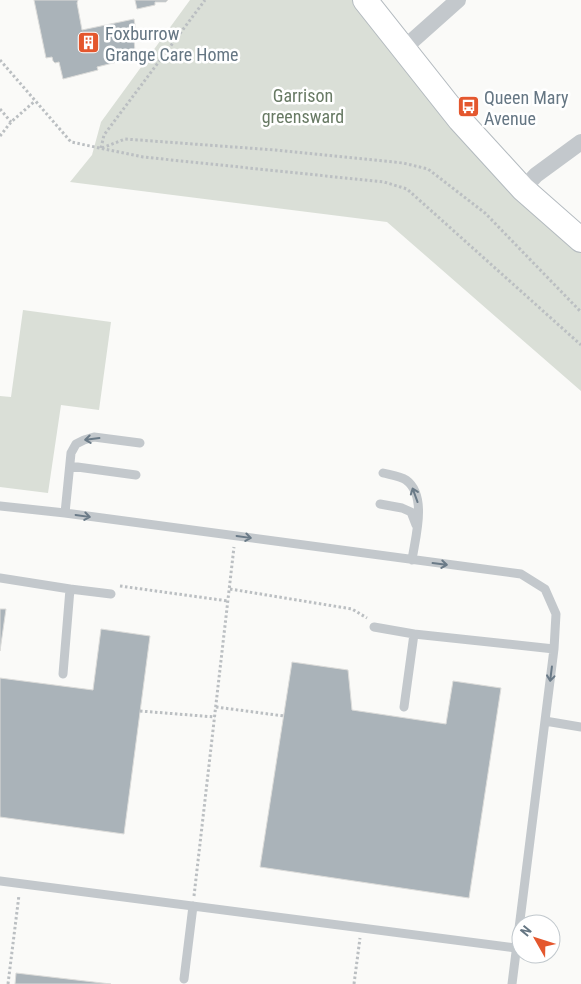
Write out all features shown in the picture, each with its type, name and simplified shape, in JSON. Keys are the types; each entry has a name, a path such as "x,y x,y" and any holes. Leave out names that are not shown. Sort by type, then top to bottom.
{"street":[{"path":"365,0 460,120 523,189 581,240"},
{"path":"403,49 458,0"},
{"path":"523,189 536,175 581,142"}],"lane":[{"path":"65,513 71,453 76,444 94,437 115,438 140,443"},
{"path":"70,466 136,475"},
{"path":"384,473 406,480 417,495 418,503 412,560"},
{"path":"380,504 402,508 411,512 416,525"},
{"path":"0,506 521,574 545,589 556,614 554,649 520,914"},
{"path":"0,578 111,594"},
{"path":"64,674 70,589"},
{"path":"374,627 414,634 554,649"},
{"path":"404,707 414,634"},
{"path":"545,721 581,727"},
{"path":"0,881 511,947"},
{"path":"184,980 193,906"},
{"path":"512,984 514,964"}],"path":[{"path":"101,149 104,135 204,0"},
{"path":"0,60 71,142 143,157 384,182 407,189 581,346"},
{"path":"0,136 11,122 35,101"},
{"path":"0,109 11,122"},
{"path":"101,149 125,139 275,150 403,163 428,169 485,213 581,312"},
{"path":"193,906 236,536"},
{"path":"111,594 113,585 228,600"},
{"path":"230,589 352,609 360,615 375,619 374,627"},
{"path":"216,707 284,716"},
{"path":"140,711 215,717"},
{"path":"8,984 20,884"},
{"path":"354,984 361,928"}],"green space":[{"name":"Garrison greensward","path":"190,0 354,0 581,249 581,391 387,222 70,182 92,155 101,122"},
{"path":"23,310 111,322 99,410 61,405 48,493 0,487 0,396 11,397"}],"building":[{"name":"Foxburrow Grange Care Home","path":"34,0 78,0 82,30 134,19 137,38 134,39 135,52 132,56 128,57 129,59 97,67 98,70 63,79 59,62 55,63 52,57 46,58"},
{"name":"Foxburrow Grange Care Home","path":"135,0 168,0 166,2 155,2 155,5 137,9"},
{"path":"0,609 6,609 0,651"},
{"path":"101,629 150,636 124,834 0,817 0,678 93,690"},
{"path":"292,662 348,670 352,710 446,724 453,681 501,688 469,898 260,867"},
{"path":"16,973 111,984 15,984"}],"place":[{"name":"Foxburrow Grange Care Home","path":"89,43"},
{"name":"Queen Mary Avenue","path":"468,107"}]}
